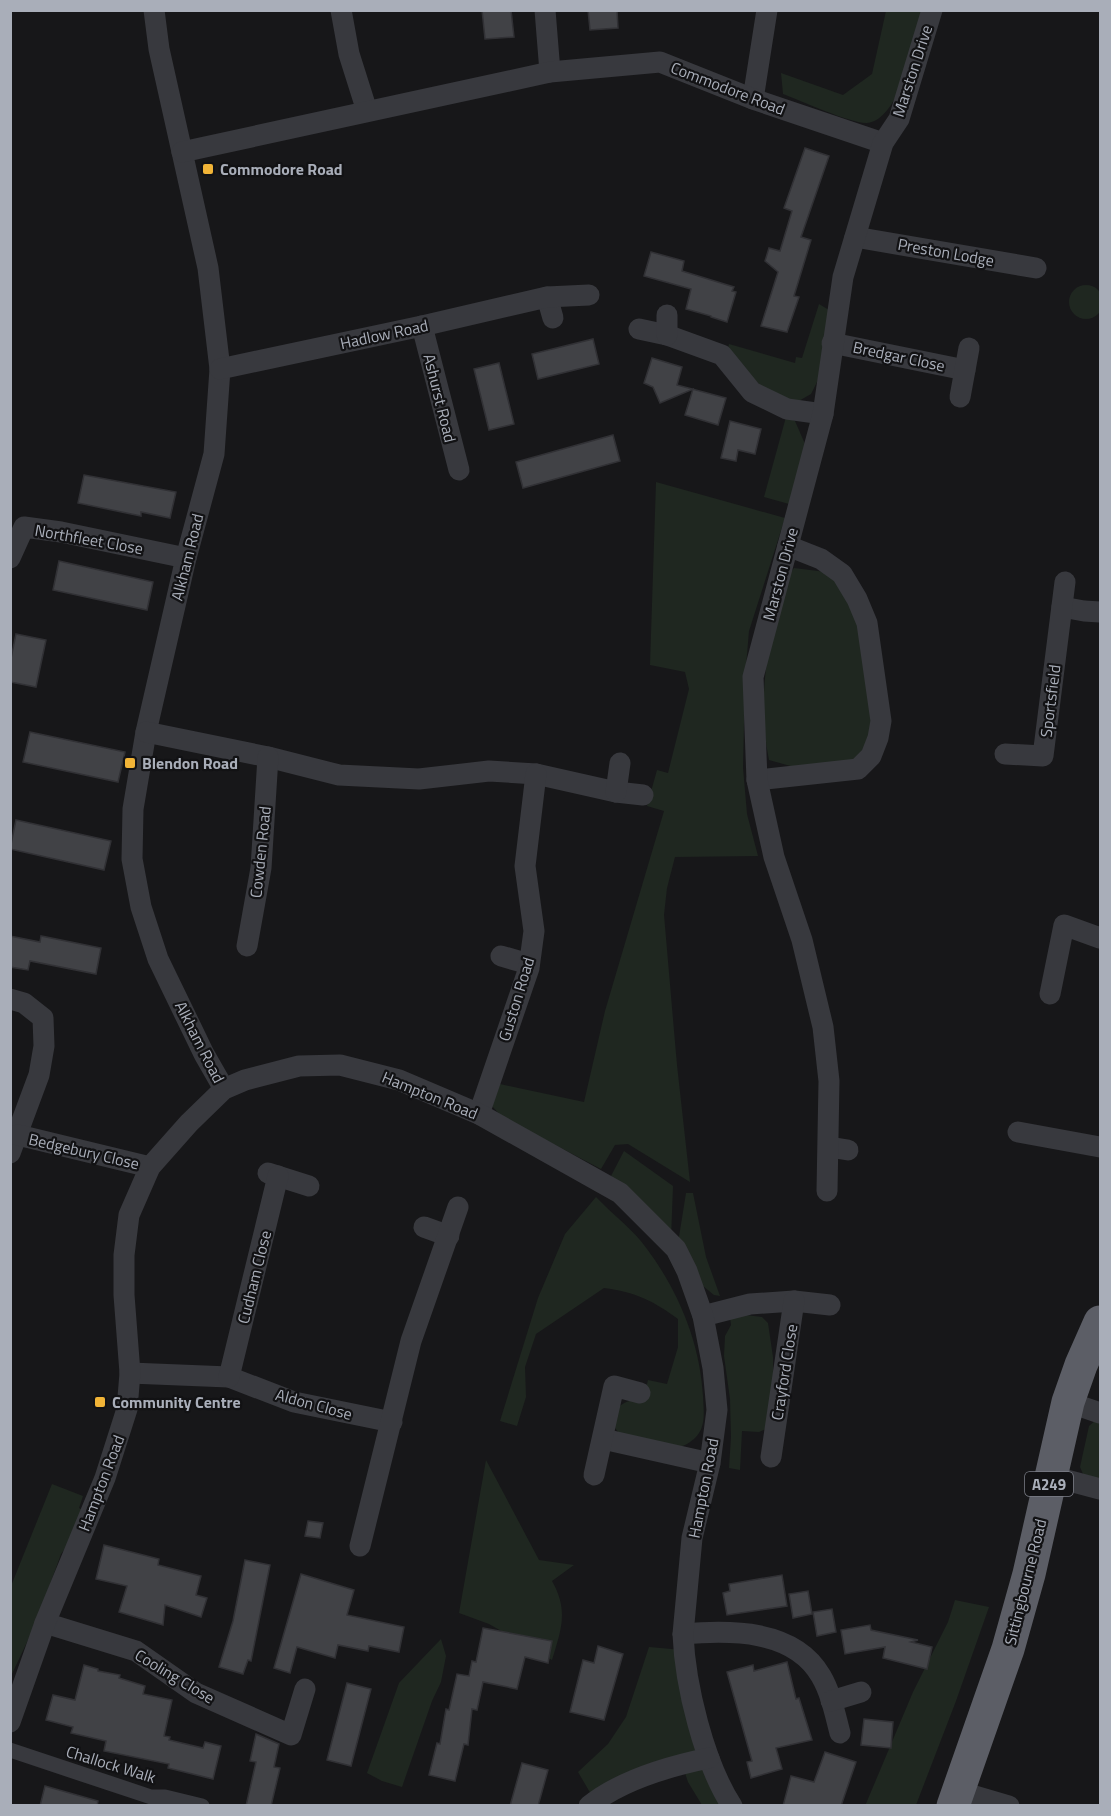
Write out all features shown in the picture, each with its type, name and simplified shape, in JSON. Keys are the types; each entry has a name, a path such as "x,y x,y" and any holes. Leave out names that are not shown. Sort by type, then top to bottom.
{"highway":[{"name":"Sittingbourne Road","path":"956,1798 1008,1649 1029,1574 1068,1402 1081,1365 1101,1322"}],"street":[{"name":"Alkham Road","path":"154,10 159,49 208,268 220,369 214,454 186,558 146,732 131,823 132,859 141,907 158,958 204,1054 224,1089"},
{"path":"341,10 349,54 367,111"},
{"path":"544,10 550,72"},
{"path":"753,99 767,10"},
{"name":"Marston Drive","path":"827,1191 838,1148 823,1027 802,940 774,857 757,780 753,677 823,414 843,277 883,143 898,119 932,10"},
{"name":"Commodore Road","path":"182,152 550,72 660,62 753,99 883,143"},
{"name":"Preston Lodge","path":"855,237 1036,268"},
{"name":"Hadlow Road","path":"220,369 547,297 589,295"},
{"path":"547,297 553,318"},
{"path":"639,329 667,325 722,355 752,392 787,410 823,414"},
{"name":"Ashurst Road","path":"422,326 459,470"},
{"name":"Bredgar Close","path":"832,343 965,370"},
{"name":"Bredgar Close","path":"960,397 969,348"},
{"name":"Northfleet Close","path":"10,558 17,523 186,558"},
{"path":"757,780 858,769 871,756 881,721 867,623 857,599 842,574 821,559 788,546"},
{"name":"Sportsfield","path":"1005,754 1043,756 1065,582"},
{"path":"1062,607 1101,612"},
{"path":"146,732 268,757 339,775 418,779 489,771 536,774 616,792 643,795"},
{"name":"Cowden Road","path":"247,946 261,868 268,757"},
{"path":"616,792 620,763"},
{"name":"Guston Road","path":"479,1114 529,964 534,931 525,866 536,774"},
{"path":"1050,994 1064,925 1101,938"},
{"path":"501,956 529,964"},
{"name":"Bedgebury Close","path":"10,999 24,1003 43,1018 44,1046 39,1075 14,1144 150,1167"},
{"name":"Hampton Road","path":"10,1722 45,1623 105,1478 127,1410 130,1373 124,1295 124,1255 129,1215 150,1167 189,1123 224,1089 245,1080 299,1066 340,1065 399,1080 479,1114 620,1193 676,1249 687,1271 703,1316 713,1368 717,1410 710,1462 693,1538 683,1650 693,1701 710,1758 732,1806"},
{"path":"1018,1132 1101,1147"},
{"name":"Cudham Close","path":"229,1377 273,1175 309,1186"},
{"path":"360,1546 411,1341 458,1207"},
{"path":"424,1227 449,1236"},
{"name":"Crayford Close","path":"703,1316 750,1304 794,1301 830,1305"},
{"name":"Crayford Close","path":"767,1446 794,1301"},
{"name":"Aldon Close","path":"130,1373 229,1377 294,1402 392,1422"},
{"path":"594,1475 614,1386 640,1393"},
{"path":"1068,1402 1101,1413"},
{"path":"603,1439 710,1462"},
{"path":"1051,1476 1101,1489"},
{"name":"Cooling Close","path":"45,1623 136,1651 196,1693 291,1734 305,1689"},
{"path":"683,1634 711,1632 747,1634 780,1642 804,1656 821,1675 840,1733"},
{"path":"831,1701 861,1692"},
{"name":"Challock Walk","path":"10,1750 151,1797 165,1797 202,1806"},
{"path":"589,1806 634,1780 663,1769 710,1758"},
{"path":"956,1798 1009,1806"}],"shaded area":[{"path":"886,11 923,11 905,76 889,108 879,118 867,123 860,122 838,116 783,94 781,73 843,95 872,74"},
{"path":"1086,285 1098,290 1103,302 1098,314 1086,319 1074,314 1069,302 1074,290"},
{"path":"819,304 829,310 818,380 811,394 797,402 769,394 727,352 729,344 795,363 796,357 802,358"},
{"path":"786,417 795,421 805,444 789,504 764,497"},
{"path":"656,482 785,518 749,631 745,678 743,768 747,814 758,856 675,857 667,888 664,915 690,1182 628,1144 615,1145 601,1169 502,1117 492,1106 500,1084 584,1102 605,1011 664,811 647,806 657,770 668,773 689,689 685,672 650,665"},
{"path":"794,568 842,574 857,599 881,721 858,769 794,767 769,760 764,724 766,670 781,597 787,579"},
{"path":"624,1151 673,1186 671,1239 611,1176"},
{"path":"686,1193 693,1193 706,1257 720,1296 714,1295 703,1286 678,1243"},
{"path":"596,1197 636,1235 647,1249 669,1283 686,1319 701,1376 704,1417 698,1435 680,1447 668,1447 624,1437 614,1426 613,1419 614,1413 623,1404 643,1400 648,1380 667,1384 678,1347 678,1319 644,1298 604,1288 536,1334 525,1367 526,1397 517,1426 500,1421 538,1298 565,1234"},
{"path":"746,1315 762,1317 768,1323 773,1357 773,1389 766,1429 759,1432 742,1431 740,1470 729,1468 730,1399 724,1356 725,1336 731,1325 730,1317"},
{"path":"1096,1420 1100,1421 1100,1482 1081,1477 1083,1474 1080,1467 1089,1426"},
{"path":"486,1460 539,1560 574,1565 552,1581 560,1602 562,1620 552,1660 489,1624 459,1613"},
{"path":"52,1484 83,1496 79,1508 90,1515 61,1554 36,1623 11,1676 11,1586"},
{"path":"955,1600 989,1607 916,1805 865,1806 913,1692 948,1622"},
{"path":"441,1639 446,1656 441,1682 432,1701 402,1787 382,1781 367,1773 399,1683"},
{"path":"649,1647 683,1650 732,1805 702,1805 688,1782 682,1764 595,1801 578,1772 608,1744 626,1717"}],"building":[{"path":"482,10 511,10 514,37 485,39"},
{"path":"588,10 617,10 618,28 590,30"},
{"path":"805,148 829,156 801,237 811,240 794,296 799,297 787,332 761,326 778,272 765,261 769,248 780,251 792,211 784,208"},
{"path":"651,252 684,261 682,271 734,287 732,291 736,292 727,322 686,309 691,289 644,276"},
{"path":"593,339 599,364 538,379 532,354"},
{"path":"652,358 682,367 677,385 693,389 660,403 653,387 644,383"},
{"path":"499,363 514,424 489,430 474,369"},
{"path":"693,389 726,398 718,425 685,415"},
{"path":"730,421 761,429 755,454 738,450 736,461 721,458"},
{"path":"613,435 620,461 523,488 516,462"},
{"path":"84,475 176,492 170,518 141,512 141,516 78,503"},
{"path":"59,561 153,582 147,610 53,590"},
{"path":"16,634 46,640 36,687 10,682 10,663"},
{"path":"30,732 125,752 118,782 23,762"},
{"path":"16,820 111,841 104,870 10,849"},
{"path":"10,936 40,942 41,936 101,948 96,974 30,961 28,970 10,967"},
{"path":"308,1521 323,1523 320,1538 305,1536"},
{"path":"104,1545 159,1559 158,1565 201,1576 196,1595 207,1598 201,1617 165,1605 163,1625 119,1612 127,1586 96,1579"},
{"path":"245,1560 270,1565 251,1661 248,1660 243,1674 219,1667 233,1621"},
{"path":"301,1574 354,1590 347,1615 404,1627 399,1652 369,1646 368,1651 338,1645 335,1658 297,1647 290,1673 274,1668"},
{"path":"782,1575 787,1606 727,1615 723,1593 730,1591 729,1584"},
{"path":"808,1591 812,1614 793,1618 789,1594"},
{"path":"832,1609 836,1632 817,1636 813,1612"},
{"path":"870,1625 871,1630 918,1640 911,1642 932,1647 927,1669 883,1658 885,1647 845,1654 841,1630"},
{"path":"483,1628 552,1641 548,1663 525,1657 517,1689 483,1682 477,1710 472,1709 468,1745 464,1744 455,1781 429,1775 437,1743 440,1744 446,1709 449,1710 457,1674 469,1676 472,1661 476,1662"},
{"path":"598,1646 623,1654 604,1720 570,1712 583,1660 594,1663"},
{"path":"787,1662 796,1699 799,1698 812,1740 776,1748 782,1769 751,1778 747,1762 752,1761 727,1672 753,1665 754,1671"},
{"path":"84,1665 98,1669 98,1671 120,1675 119,1678 145,1686 143,1694 172,1700 164,1736 170,1737 169,1740 203,1748 205,1742 221,1746 213,1779 168,1768 169,1764 104,1751 106,1741 71,1733 73,1727 46,1720 53,1695 75,1700"},
{"path":"347,1683 371,1689 351,1766 327,1760"},
{"path":"864,1719 893,1722 891,1748 861,1745"},
{"path":"256,1734 279,1744 274,1767 280,1768 271,1806 246,1806 256,1762 250,1761"},
{"path":"825,1752 856,1762 841,1806 783,1806 791,1776 814,1782"},
{"path":"522,1763 548,1770 538,1806 510,1806"},
{"path":"45,1786 98,1801 97,1806 40,1806"}],"place":[{"name":"Commodore Road","path":"208,169"},
{"name":"Blendon Road","path":"130,763"},
{"name":"Community Centre","path":"100,1402"}]}
